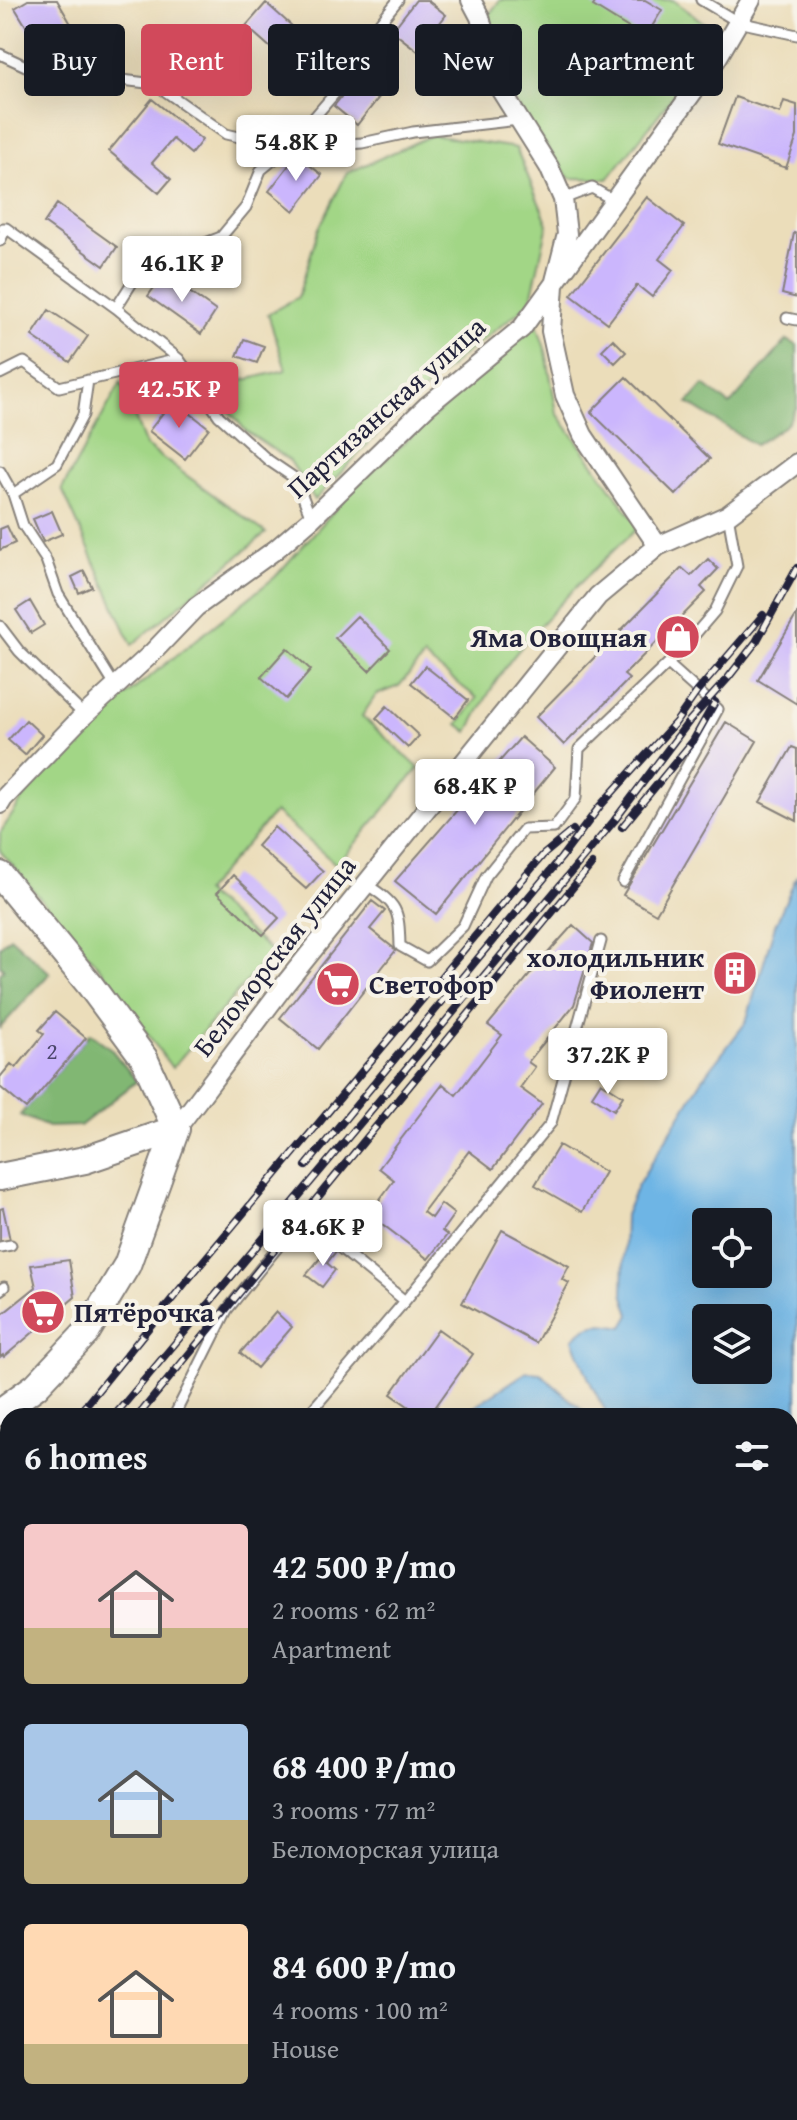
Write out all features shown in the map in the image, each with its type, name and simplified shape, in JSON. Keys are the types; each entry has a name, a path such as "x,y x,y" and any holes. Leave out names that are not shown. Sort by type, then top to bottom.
{"main road":[{"path":"0,875 90,985 144,1058 176,1129 127,1265 86,1333 36,1386 6,1408"},
{"path":"0,1177 85,1160 176,1129"}],"street":[{"path":"471,0 480,17 498,86 549,167 563,199 567,234 554,285 551,331 565,395 583,435 658,546"},
{"name":"Партизанская улица","path":"0,804 84,715 152,653 196,607 275,550 427,406 522,328 716,60 751,0"},
{"name":"Беломорская улица","path":"176,1129 286,983 598,596 658,546 728,515 797,463"}],"lane":[{"path":"116,308 142,267 221,237 246,207 261,170 288,148 347,79 369,36 398,0"},
{"path":"701,0 738,22 797,35"},
{"path":"0,54 32,69 155,84 226,134 288,148 362,143 413,132 519,120"},
{"path":"563,199 592,188 615,201"},
{"path":"0,241 3,228 116,308 179,359 219,416 268,460 296,479 311,519"},
{"path":"0,374 24,362 59,387 179,359"},
{"path":"13,494 57,464 83,415 88,380"},
{"path":"0,471 13,494 23,525 46,560 58,594 115,686"},
{"path":"366,884 387,898 399,917 400,946 427,961 463,926 486,876 524,829 554,828 576,798 579,749 668,664 715,611 737,566 728,515"},
{"path":"0,626 19,651 84,715"},
{"path":"623,882 718,709 668,664"},
{"path":"314,1408 551,1123 601,941"},
{"path":"178,1408 227,1310 302,1217 405,1301"},
{"path":"0,1247 11,1245"}],"green space":[{"path":"500,0 673,0 706,24 538,24 538,96 673,96 608,179 569,178 517,106 513,96 522,96 522,24 486,24 485,20"},
{"path":"432,135 516,148 548,224 530,303 461,357 417,397 315,500 290,461 246,431 215,394 236,382 286,370 268,314 298,297 318,230 347,173"},
{"path":"537,324 546,352 557,413 639,527 576,587 517,652 496,681 468,732 458,724 477,698 424,657 399,686 376,695 362,716 419,768 337,865 275,812 204,892 272,952 172,1068 103,972 0,851 0,833 31,786 118,702 275,577 356,486"},
{"path":"787,340 797,345 797,407 786,425 755,445 688,403 704,385 730,405"},
{"path":"121,382 146,446 266,533 132,645 62,489"},
{"path":"10,937 50,973 0,1028 0,974 4,969 0,965 0,946"},
{"path":"90,1033 110,1048 137,1081 80,1126 48,1127 20,1115"}],"water":[{"path":"797,875 797,1408 604,1408 573,1339 590,1326 623,1327 630,1315 623,1293 625,1215 637,1186 702,1080 746,1022 775,925"},
{"path":"527,1372 540,1373 581,1408 471,1408"}],"building":[{"path":"28,0 57,0 71,24 25,24 15,8"},
{"path":"416,0 427,0 446,15 439,24 415,24 415,49 399,36 397,24"},
{"path":"597,0 645,0 662,10 654,24 622,24 593,6"},
{"path":"266,3 290,24 268,24 268,45 252,31 252,24 248,24"},
{"path":"342,96 380,96 357,125 334,106"},
{"path":"735,97 780,113 784,101 797,105 797,136 786,168 718,144"},
{"path":"152,99 202,140 191,154 173,139 152,163 171,179 159,193 109,151"},
{"path":"297,155 322,175 294,211 269,191"},
{"path":"647,197 684,226 659,259 673,270 652,297 637,285 608,323 571,295"},
{"path":"57,204 117,247 104,266 44,223"},
{"path":"794,233 797,234 797,298 782,294"},
{"path":"164,274 216,311 201,334 148,296"},
{"path":"49,310 88,336 70,362 32,336"},
{"path":"244,339 264,346 257,363 237,356"},
{"path":"613,339 626,352 615,363 602,350"},
{"path":"626,377 710,459 676,495 591,412"},
{"path":"173,400 209,428 185,459 149,431"},
{"path":"52,511 62,534 43,542 33,519"},
{"path":"7,526 15,543 0,550 0,529"},
{"path":"708,559 718,569 701,587 706,592 624,675 629,679 564,745 536,717 682,568 691,576"},
{"path":"84,571 92,587 79,593 72,577"},
{"path":"30,601 44,625 31,633 16,610"},
{"path":"797,614 797,704 758,680"},
{"path":"357,616 390,649 369,671 335,638"},
{"path":"680,624 690,632 676,649 666,641"},
{"path":"287,648 311,670 286,699 261,677"},
{"path":"425,666 468,700 455,718 411,683"},
{"path":"387,706 419,736 408,748 376,718"},
{"path":"26,720 42,735 25,755 8,740"},
{"path":"726,722 757,741 656,914 623,895"},
{"path":"521,737 555,767 436,914 395,881"},
{"path":"792,747 797,749 797,821 760,802"},
{"path":"274,827 323,871 306,889 257,846"},
{"path":"233,875 279,918 263,935 217,893"},
{"name":"Светофор","path":"372,901 385,911 370,929 396,950 318,1049 280,1018"},
{"path":"573,925 593,943 574,1005 528,1062 535,1067 520,1088 542,1104 493,1169 469,1151 423,1212 431,1218 441,1204 454,1214 442,1231 447,1235 428,1259 369,1214 394,1180 379,1168 443,1084 456,1095 502,1035 488,1025"},
{"name":"холодильник Фиолент","path":"732,963 746,971 739,984 725,976"},
{"path":"55,1012 86,1038 26,1109 0,1087 0,1077 11,1064 16,1068 44,1034 39,1030"},
{"path":"601,1082 623,1096 614,1110 592,1096"},
{"path":"559,1145 605,1172 582,1212 535,1185"},
{"path":"3,1208 10,1240 0,1242 0,1209"},
{"path":"502,1230 569,1266 562,1279 569,1283 536,1343 462,1303"},
{"path":"331,1245 337,1250 327,1263 335,1270 322,1287 306,1275"},
{"path":"69,1260 75,1297 4,1357 0,1357 0,1316 36,1287 31,1265"},
{"path":"276,1312 292,1327 257,1368 240,1353"},
{"path":"438,1329 473,1354 435,1408 411,1408 391,1394"}],"railway":[{"path":"121,1408 614,821 690,720 756,642 797,568"},
{"path":"306,1166 561,858 600,806 676,722 697,692 763,615"},
{"path":"622,827 693,741 715,702"},
{"path":"83,1408 543,855 573,830"},
{"path":"145,1408 592,864"}],"place":[{"name":"Яма Овощная","path":"678,637"},
{"name":"холодильник Фиолент","path":"735,973"},
{"name":"Светофор","path":"338,984"},
{"name":"Пятёрочка","path":"43,1312"}]}
